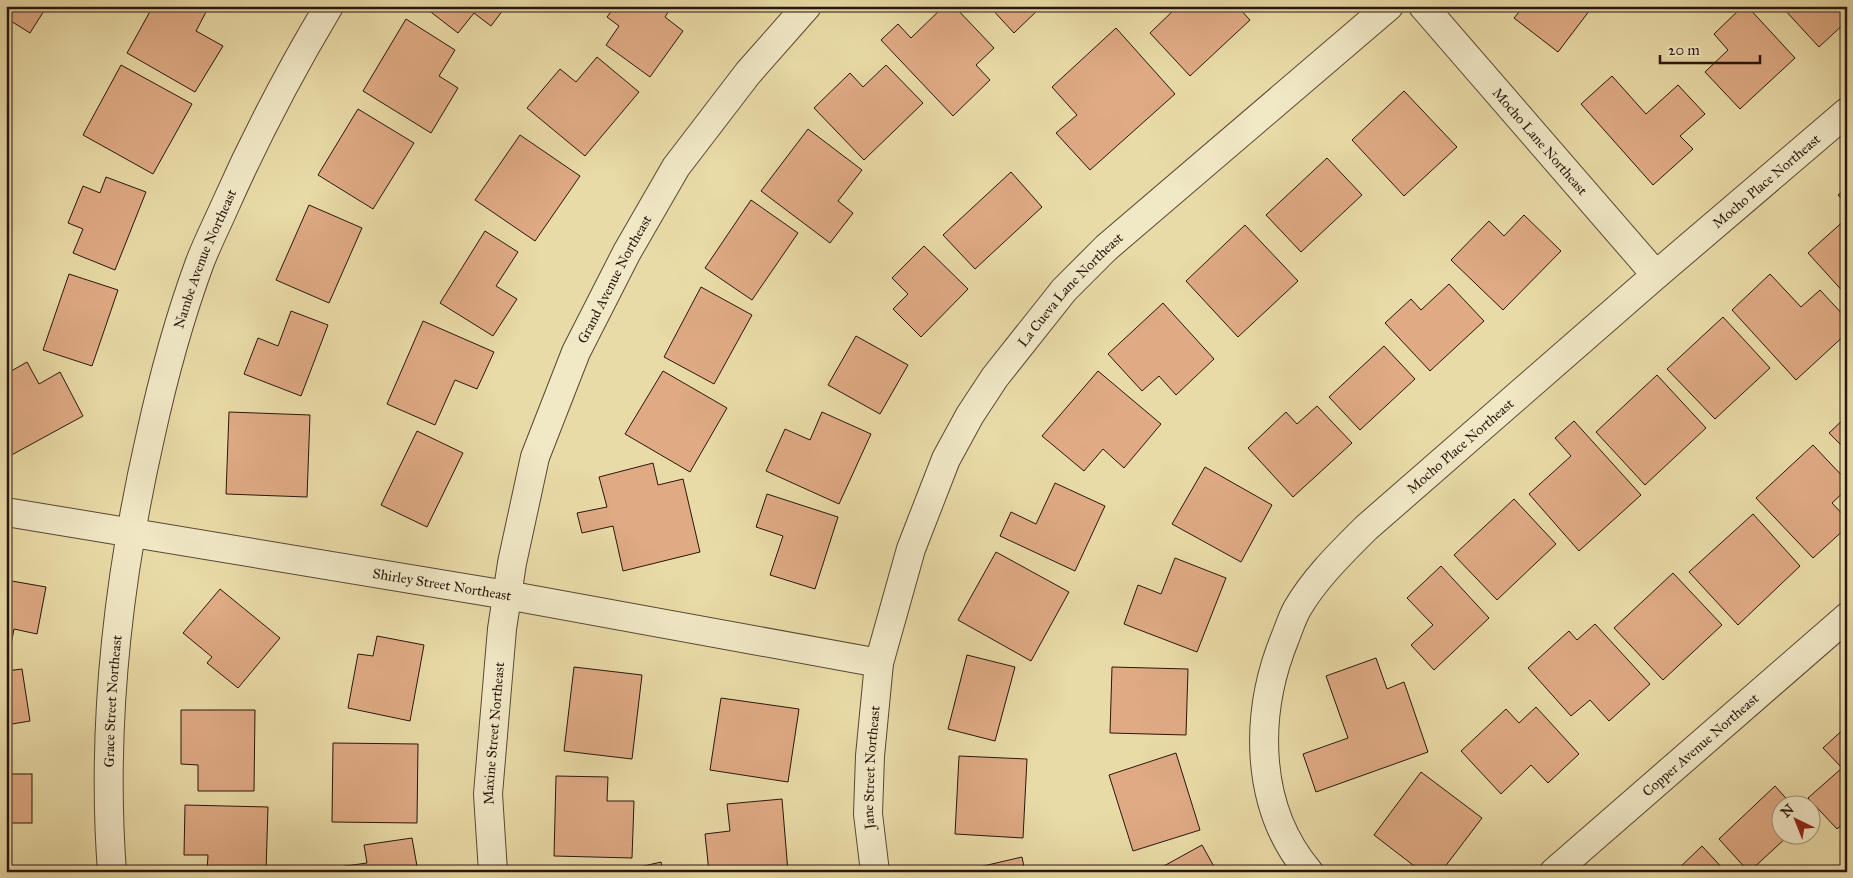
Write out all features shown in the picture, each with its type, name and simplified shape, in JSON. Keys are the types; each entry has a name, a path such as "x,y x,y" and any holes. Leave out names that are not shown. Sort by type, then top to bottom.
{"street":[{"name":"Nambe Avenue Northeast","path":"130,531 165,373 200,262 248,154 301,52 329,6"},
{"name":"Grand Avenue Northeast","path":"507,596 512,563 535,457 576,352 627,252 676,167 748,73 807,6"},
{"name":"La Cueva Lane Northeast","path":"879,663 911,549 946,458 970,415 995,377 1064,290 1106,248 1389,6"},
{"name":"Mocho Lane Northeast","path":"1423,6 1656,275"},
{"name":"Mocho Place Northeast","path":"1309,872 1296,857 1278,820 1268,788 1264,750 1266,702 1278,655 1297,610 1330,564 1366,528 1656,275 1847,112"},
{"name":"Shirley Street Northeast","path":"6,512 130,531 507,596 879,663"},
{"name":"Grace Street Northeast","path":"112,872 109,831 111,691 130,531"},
{"name":"Maxine Street Northeast","path":"493,872 488,794 502,629 507,596"},
{"name":"Copper Avenue Northeast","path":"1554,872 1847,617"},
{"name":"Jane Street Northeast","path":"875,872 868,814 870,756 879,663"}],"building":[{"path":"6,6 47,6 30,33 6,18"},
{"path":"153,6 196,6 206,12 196,31 223,46 195,92 127,53"},
{"path":"423,6 506,6 491,26 474,13 458,33"},
{"path":"615,6 672,6 665,17 683,31 650,77 606,45 619,26 607,17"},
{"path":"944,6 954,6 994,48 976,65 990,80 953,116 881,40 898,24 911,38"},
{"path":"989,6 1042,6 1014,33"},
{"path":"1178,6 1237,6 1250,20 1190,76 1150,33"},
{"path":"1524,6 1593,6 1558,52 1514,18"},
{"path":"1743,6 1747,6 1795,58 1740,109 1705,72 1728,50 1714,34"},
{"path":"1786,6 1847,6 1847,21 1819,47 1783,8"},
{"path":"406,19 455,50 439,76 458,88 431,133 363,91"},
{"path":"1116,28 1175,94 1090,170 1056,133 1077,115 1052,87"},
{"path":"597,57 639,92 585,156 527,108 560,69 576,82"},
{"path":"121,65 192,104 153,174 83,135"},
{"path":"886,65 923,103 864,160 814,108 850,73 863,87"},
{"path":"1612,76 1646,114 1678,85 1705,114 1680,136 1693,149 1653,185 1581,104"},
{"path":"1404,91 1457,147 1404,196 1352,140"},
{"path":"358,109 414,143 373,209 318,175"},
{"path":"808,129 862,170 838,201 853,213 830,243 761,191"},
{"path":"520,135 580,176 535,241 475,200"},
{"path":"1327,158 1362,195 1301,252 1266,215"},
{"path":"1011,172 1042,207 975,269 943,235"},
{"path":"106,177 146,192 115,270 73,253 83,229 68,223 83,186 100,193"},
{"path":"1847,187 1847,205 1838,195"},
{"path":"751,200 798,233 752,300 705,268"},
{"path":"309,205 362,228 329,303 276,280"},
{"path":"1524,215 1561,251 1503,310 1451,260 1489,221 1504,236"},
{"path":"1847,218 1847,296 1808,253"},
{"path":"1245,225 1298,281 1238,337 1186,281"},
{"path":"485,231 518,252 496,286 517,299 493,336 440,303"},
{"path":"924,246 968,289 921,337 893,309 908,294 892,278"},
{"path":"69,274 118,290 92,366 43,350"},
{"path":"1770,274 1801,307 1820,290 1847,319 1847,333 1796,380 1732,310"},
{"path":"1449,284 1484,321 1430,371 1385,323 1411,299 1421,310"},
{"path":"701,287 752,315 714,384 664,357"},
{"path":"1163,303 1214,359 1176,395 1159,376 1142,391 1108,354"},
{"path":"291,311 328,325 301,396 244,374 258,338 278,346"},
{"path":"1723,317 1770,368 1715,419 1667,369"},
{"path":"423,321 494,352 477,389 455,380 435,425 387,404"},
{"path":"856,336 908,365 880,414 828,385"},
{"path":"1384,346 1415,379 1360,430 1329,397"},
{"path":"27,362 39,384 60,372 83,416 6,458 6,374"},
{"path":"663,371 727,408 690,472 625,434"},
{"path":"1098,371 1161,424 1124,468 1103,449 1084,471 1042,436"},
{"path":"1657,375 1706,428 1645,485 1596,432"},
{"path":"1317,406 1352,443 1293,497 1248,448 1286,412 1297,424"},
{"path":"229,412 310,415 307,497 226,494"},
{"path":"822,412 871,434 839,504 766,471 785,429 810,440"},
{"path":"1847,416 1847,451 1829,433"},
{"path":"1574,421 1641,495 1579,551 1529,494 1571,456 1555,438"},
{"path":"417,431 463,453 427,527 381,505"},
{"path":"1813,445 1847,481 1847,489 1832,503 1847,519 1847,527 1813,558 1756,498"},
{"path":"653,463 658,485 683,479 700,552 623,571 613,526 582,533 577,513 607,507 599,477"},
{"path":"1205,467 1272,505 1241,562 1172,524"},
{"path":"1055,483 1105,506 1075,571 1000,536 1011,512 1036,524"},
{"path":"767,494 838,517 815,589 770,575 783,536 756,527"},
{"path":"1514,499 1556,544 1497,600 1454,555"},
{"path":"1753,514 1800,566 1738,625 1689,572"},
{"path":"996,552 1069,592 1031,661 958,620"},
{"path":"1175,558 1226,578 1197,652 1124,624 1138,585 1161,594"},
{"path":"1441,566 1489,618 1434,670 1411,645 1433,625 1407,598"},
{"path":"1673,573 1722,625 1663,680 1614,628"},
{"path":"6,580 46,587 37,634 14,629 9,655 6,655"},
{"path":"220,589 280,638 238,688 207,663 212,657 183,633"},
{"path":"1595,624 1650,684 1609,721 1590,700 1571,716 1528,668 1569,631 1577,640"},
{"path":"377,636 424,645 410,721 348,708 358,654 373,656"},
{"path":"967,655 1015,667 995,741 948,729"},
{"path":"1376,658 1387,689 1404,682 1428,752 1316,792 1303,754 1348,738 1326,676"},
{"path":"574,667 642,675 632,759 564,751"},
{"path":"1112,667 1188,669 1186,735 1110,733"},
{"path":"22,669 30,721 6,725 6,671"},
{"path":"721,698 799,709 788,782 710,770"},
{"path":"1536,707 1579,754 1548,783 1531,765 1501,794 1461,751 1506,709 1519,723"},
{"path":"181,710 255,710 254,791 198,791 198,765 181,764"},
{"path":"1847,726 1847,820 1837,829 1820,811 1820,796 1810,796 1842,768 1823,748"},
{"path":"333,743 418,744 417,823 332,822"},
{"path":"1176,753 1200,830 1133,851 1109,775"},
{"path":"959,756 1027,759 1023,838 955,834"},
{"path":"1421,772 1482,818 1441,872 1422,872 1374,835"},
{"path":"6,774 32,774 32,823 6,823"},
{"path":"556,776 608,777 607,801 634,801 632,858 554,856"},
{"path":"1775,786 1784,796 1770,796 1770,846 1777,846 1749,872 1719,839"},
{"path":"782,799 788,872 709,872 705,834 730,831 727,804"},
{"path":"185,805 268,807 266,872 207,872 208,855 184,855"},
{"path":"412,838 418,872 316,872 316,870 367,863 364,845"},
{"path":"1202,845 1217,872 1164,872 1162,867"},
{"path":"1702,846 1726,872 1675,872"},
{"path":"1022,857 1025,872 980,872 979,867"},
{"path":"9,862 18,872 6,872 6,864"},
{"path":"661,862 663,872 618,872"}]}
